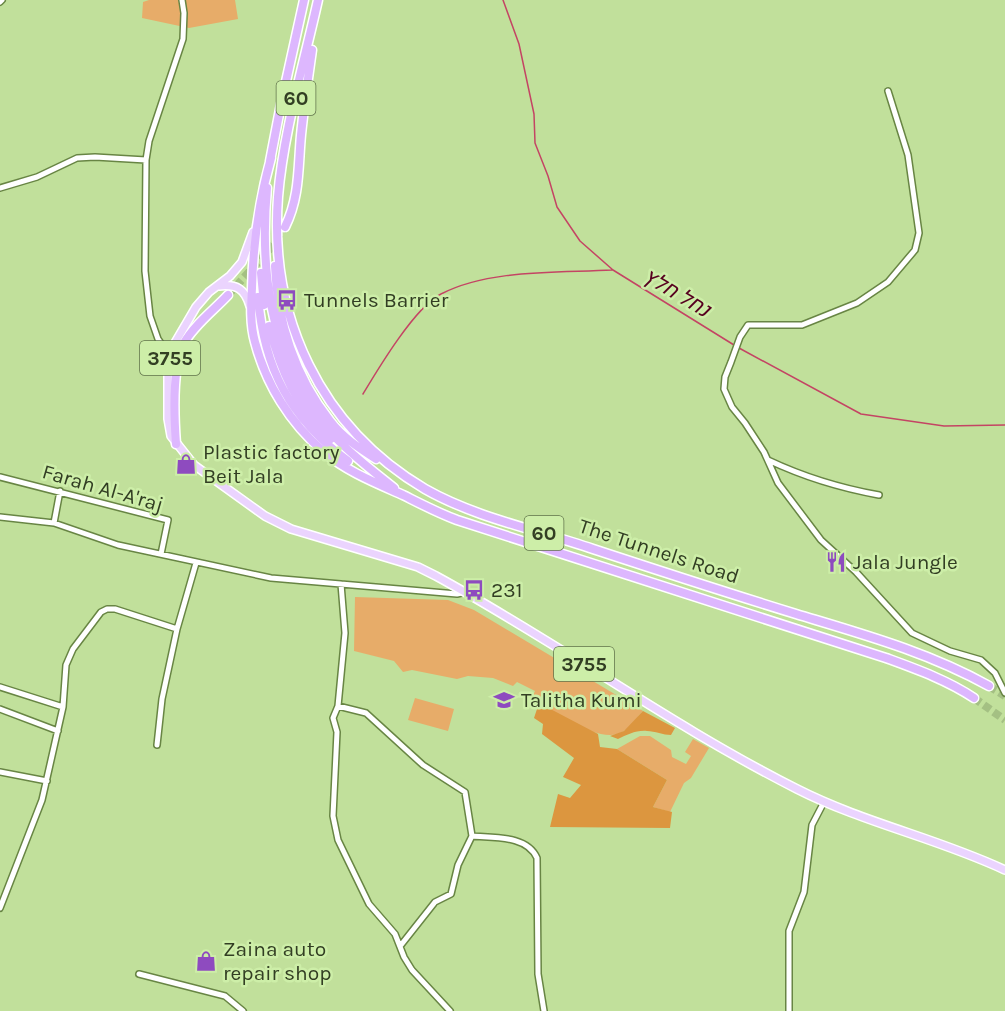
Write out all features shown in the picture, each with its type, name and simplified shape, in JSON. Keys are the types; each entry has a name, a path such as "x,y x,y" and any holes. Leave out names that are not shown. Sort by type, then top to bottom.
{"highway":[{"name":"60","path":"304,0 271,158 260,198 253,250 251,309 254,341 273,388 330,422 356,446 425,489"},
{"name":"The Tunnels Road","path":"319,0 289,127 278,197 278,245 281,276 296,340 310,370 344,421 362,441 425,489 455,503 931,657 989,686"},
{"path":"285,227 297,192 302,125 319,0"},
{"name":"60","path":"271,158 264,244 270,304 276,331 302,406"},
{"name":"60","path":"262,189 261,284 264,305 280,365 302,406 333,450 381,486 400,494"},
{"name":"60","path":"278,197 275,242 276,293 302,406"},
{"name":"60","path":"260,198 256,261 260,320 264,343 277,377 288,400 302,406 362,463 400,494"},
{"path":"176,444 177,368 181,351 189,336 228,295"},
{"path":"302,406 320,388"},
{"name":"The Tunnels Road","path":"400,494 432,511 506,538 886,658 960,688 974,698"}],"main road":[{"name":"3755","path":"260,198 245,256 239,266 196,307 170,356 168,418 171,436 194,465 265,516 291,529 418,567 466,592 690,729 824,802 1005,870"},
{"path":"217,286 239,287 246,294 251,309"}],"street":[{"path":"170,356 153,329 148,298 146,160 161,102 183,39 182,0"},
{"path":"888,91 908,155 919,241 915,250 888,282 857,303 802,325 748,325 730,362 724,389 732,407 768,460 778,483 821,540 856,572 912,633 950,651 981,660 995,673 1005,693"},
{"path":"0,188 37,177 78,158 146,160"},
{"path":"768,460 820,481 879,495"},
{"name":"Farah Al-A'raj","path":"0,477 168,520 161,554"},
{"path":"54,523 60,491"},
{"path":"0,517 54,523 118,545 272,578 457,594 466,592"},
{"path":"157,745 162,699 177,629 196,563"},
{"path":"341,584 345,633 338,706 333,718 337,732 333,816 336,834 369,904 395,934 404,957 412,969 450,1011"},
{"path":"0,908 39,810 63,707 66,665 73,649 104,610 115,609 177,629"},
{"path":"0,687 63,707"},
{"path":"338,706 366,713 423,765 465,792 472,836 458,865 451,894 435,902 400,945"},
{"path":"0,709 58,731"},
{"path":"0,772 47,781"},
{"path":"789,1011 789,931 804,892 812,825 824,802"},
{"path":"472,836 510,839 526,845 534,851 537,858 538,974 544,1011"},
{"path":"139,974 225,996 243,1011"}],"shaded area":[{"path":"149,0 235,0 238,19 189,28 142,18 143,2"},
{"path":"355,597 448,600 474,610 643,711 624,731 615,735 604,734 593,732 569,721 532,698 535,691 517,682 513,686 493,678 468,676 457,679 412,670 403,672 394,661 354,651"},
{"path":"415,698 454,709 448,731 408,720"},
{"path":"539,703 598,734 600,747 617,749 667,780 653,807 672,812 670,828 550,827 558,794 570,798 581,785 563,777 574,758 542,734 543,724 534,718"},
{"path":"643,711 675,728 671,735 643,731 618,739 610,736 624,731"},
{"path":"640,736 650,736 671,750 672,757 686,764 691,756 685,752 693,739 709,748 691,778 684,783 670,812 653,807 667,780 617,749"}],"waterway":[{"name":"נחל חלץ","path":"503,0 519,44 534,114 535,143 557,207 580,241 613,270 734,345"},
{"path":"363,394 409,325 431,301 441,294 480,280 502,276 612,270"},
{"name":"נחל חלץ","path":"739,348 861,414 944,426 1005,425"}],"tunnel":[{"path":"228,295 269,250 285,227"},
{"path":"989,686 1005,696"},
{"path":"974,698 1005,720"}],"place":[{"name":"Tunnels Barrier","path":"287,300"},
{"name":"Plastic factory Beit Jala","path":"186,464"},
{"name":"Jala Jungle","path":"836,562"},
{"name":"231","path":"474,590"},
{"name":"Talitha Kumi","path":"504,700"},
{"name":"Zaina auto repair shop","path":"206,961"}]}
